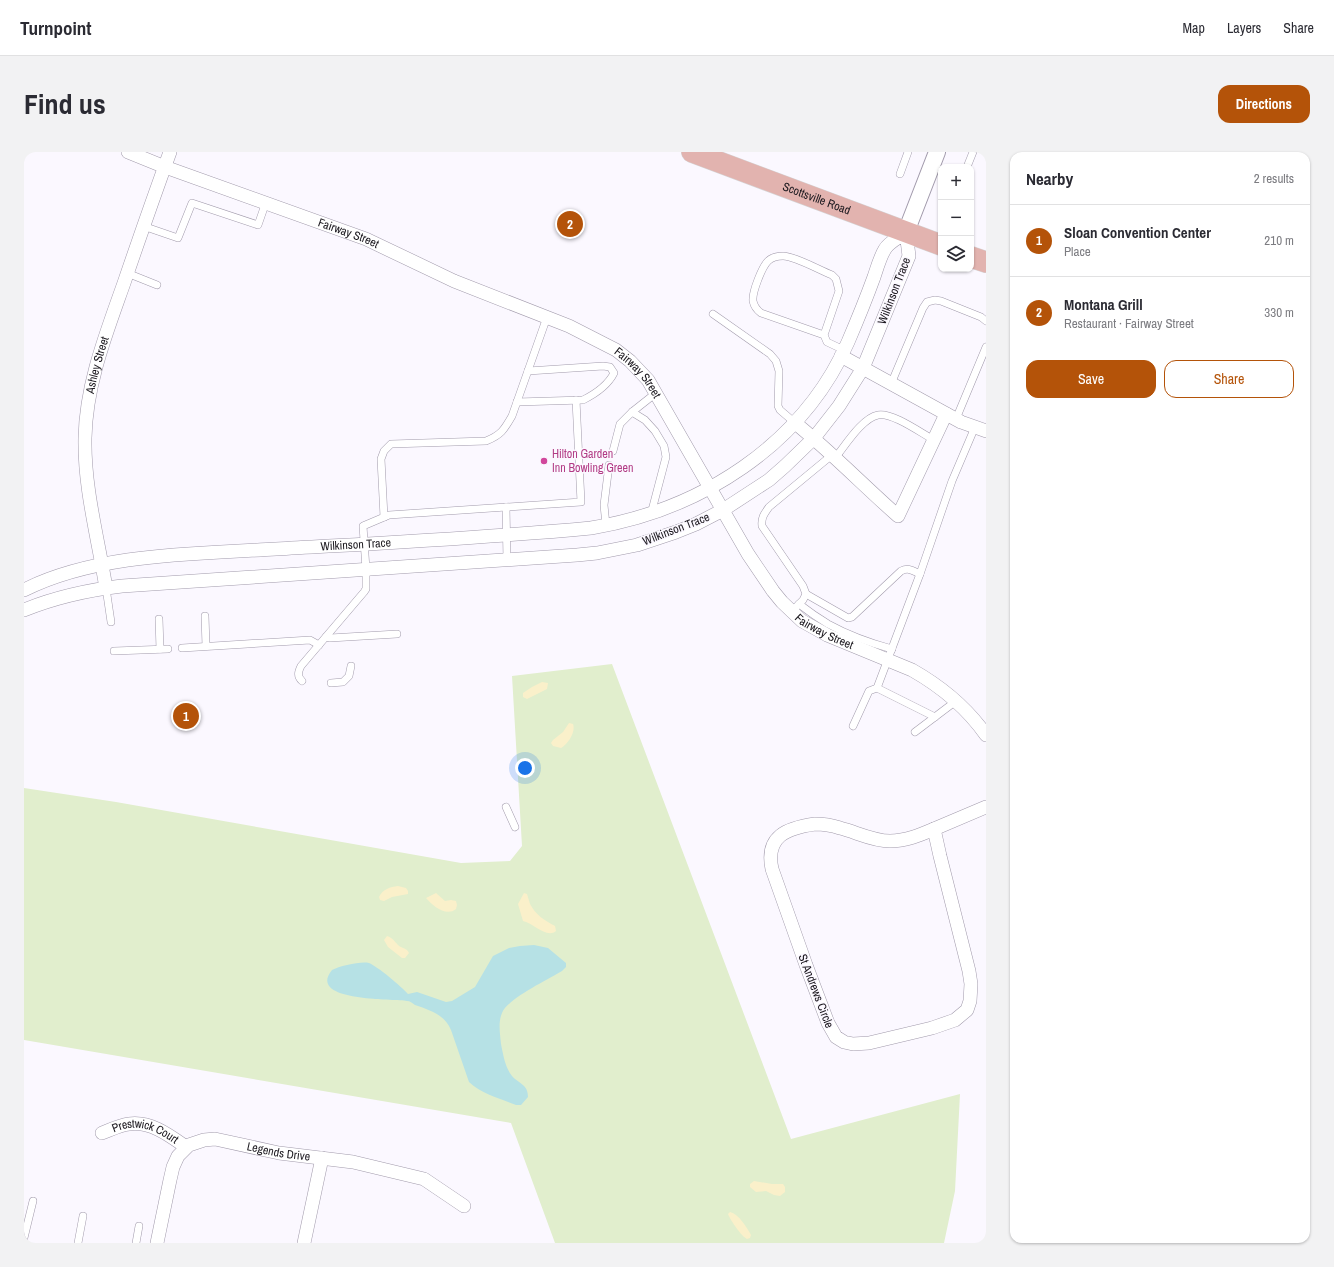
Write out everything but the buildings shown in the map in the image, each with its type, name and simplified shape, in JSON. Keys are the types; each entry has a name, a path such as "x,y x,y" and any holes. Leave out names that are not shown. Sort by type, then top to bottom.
{"main road":[{"name":"Scottsville Road","path":"692,152 938,244"},
{"path":"974,258 986,262"}],"street":[{"name":"Fairway Street","path":"128,152 165,167 366,239 454,281 585,333 616,350 630,361 648,380 756,567 773,591 795,608 802,621 827,635 890,654 926,678 956,701 971,716 986,735"},
{"name":"Ashley Street","path":"106,588 86,476 86,410 95,368 143,226 170,152"},
{"path":"906,232 936,152"},
{"name":"Wilkinson Trace","path":"24,590 52,578 74,571 102,564 142,558 568,530 606,525 652,514 690,498 733,474 757,457 794,422 817,394 843,353 857,322 885,248 906,232"},
{"name":"Wilkinson Trace","path":"24,610 63,596 106,588 597,553 637,545 676,532 723,510 769,480 814,438 839,406 863,368 909,256 906,232"},
{"path":"843,353 863,368 891,384 951,417 980,429"},
{"path":"794,422 814,438 867,489 898,516 934,440 951,417"},
{"name":"St Andrews Circle","path":"934,829 969,971 971,996 967,1010 955,1020 932,1028 869,1043 853,1044 844,1042 833,1033 825,1016 772,869 770,860 771,850 775,841 787,831 803,825 815,824 839,827 876,840 889,841 909,839 986,807"},
{"name":"Prestwick Court","path":"102,1133 129,1124 146,1124 157,1128 186,1148"},
{"name":"Legends Drive","path":"186,1148 199,1141 215,1139 279,1153 353,1162 424,1179 464,1206"},
{"path":"157,1243 173,1167 178,1156 186,1148"},
{"path":"304,1243 322,1158"}],"lane":[{"path":"900,174 908,152"},
{"path":"968,164 973,152"},
{"path":"143,226 178,238 192,203 258,225 266,202"},
{"path":"824,335 761,314 756,309 753,302 753,295 763,269 769,260 775,257 789,257 832,275 838,284 839,291 824,335 827,342 843,353"},
{"path":"127,273 157,284"},
{"path":"891,384 923,308 927,302 935,300 941,301 981,317 986,321"},
{"path":"713,314 770,354 776,361 779,371 778,406 780,410 794,422"},
{"path":"384,517 381,459 384,451 391,444 486,441 498,436 505,429 517,402 547,317"},
{"path":"951,417 986,347"},
{"path":"517,402 583,400 592,395 610,380 614,373 610,367 603,366 528,370"},
{"path":"613,451 620,424 632,412 656,393"},
{"path":"302,681 298,676 301,666 366,589 363,526 389,515 581,502 576,400"},
{"path":"632,412 645,420 655,431 664,446 666,457 652,514"},
{"path":"920,574 910,569 901,571 852,617 848,618 806,594 803,586 762,526 761,520 769,507 833,457 858,429 868,420 878,415 892,417 934,440"},
{"path":"877,688 920,574 952,481 980,429"},
{"path":"606,525 604,505 609,465"},
{"path":"506,507 507,560"},
{"path":"106,588 111,622"},
{"path":"795,608 806,594"},
{"path":"205,616 206,646"},
{"path":"159,619 160,649"},
{"path":"326,637 397,634"},
{"path":"182,648 310,640 319,645"},
{"path":"114,651 168,649"},
{"path":"332,683 343,682 349,676 351,666"},
{"path":"853,726 869,691 877,688 935,717"},
{"path":"915,732 956,701"},
{"path":"506,807 515,827"},
{"path":"24,1238 33,1201"},
{"path":"78,1243 83,1216"},
{"path":"136,1243 139,1226"}],"green space":[{"path":"612,664 791,1139 960,1094 955,1191 944,1243 555,1243 511,1123 24,1040 24,788 116,802 461,863 510,861 522,846 512,676"}],"sand":[{"path":"542,682 548,683 547,689 527,699 523,697 523,693"},
{"path":"569,723 573,724 574,727 569,741 561,748 553,746 551,743 553,740 563,732"},
{"path":"398,886 406,888 408,894 392,897 384,901 380,900 379,897 385,890"},
{"path":"436,893 445,901 456,901 456,909 448,912 440,910 426,898"},
{"path":"524,893 527,894 530,904 537,914 555,926 556,931 552,933 544,932 523,921 518,904"},
{"path":"387,936 408,951 409,953 405,958 402,958 388,947 384,940"},
{"path":"754,1181 783,1184 785,1187 785,1192 780,1196 766,1191 756,1192 750,1187 750,1184"},
{"path":"730,1212 737,1215 751,1235 750,1238 747,1239 739,1232 728,1214"}],"water":[{"path":"534,945 548,948 566,963 566,967 562,971 520,996 505,1008 502,1013 500,1020 501,1044 506,1065 512,1076 525,1087 528,1093 528,1097 521,1105 516,1105 479,1090 469,1082 451,1030 445,1020 441,1017 408,1001 371,999 341,993 331,988 327,980 332,970 336,968 356,963 369,963 378,968 408,994 417,992 446,1002 452,1001 475,987 493,956 509,948"}],"place":[{"name":"Montana Grill","path":"570,224"},
{"name":"Hilton Garden Inn Bowling Green","path":"544,461"},
{"name":"Sloan Convention Center","path":"186,716"}]}
